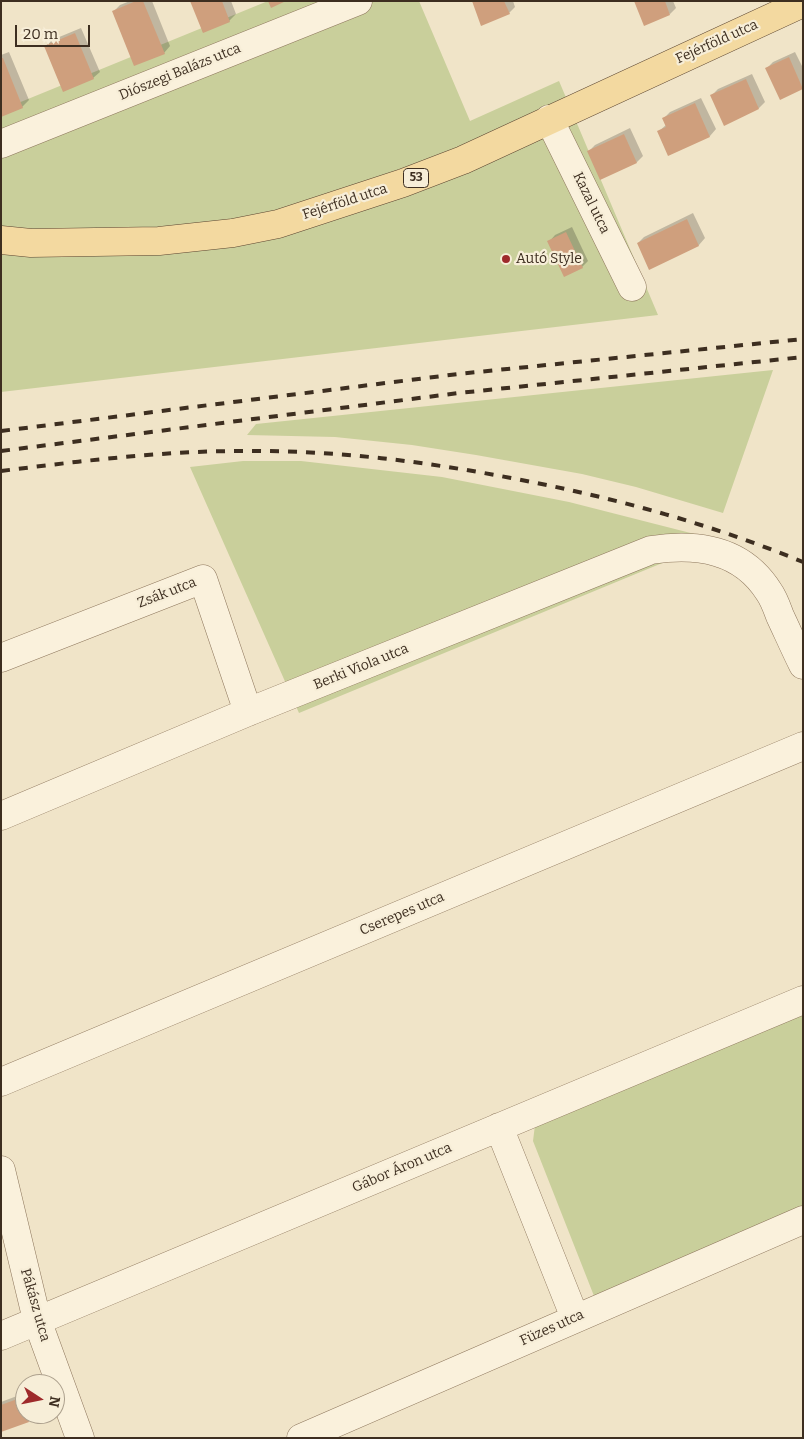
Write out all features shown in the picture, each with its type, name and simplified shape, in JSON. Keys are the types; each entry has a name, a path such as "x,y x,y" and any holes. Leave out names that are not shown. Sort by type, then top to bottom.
{"main road":[{"name":"Fejérföld utca","path":"1,240 31,243 159,241 233,233 278,224 403,183 463,160 803,3"}],"street":[{"name":"Diószegi Balázs utca","path":"1,144 358,1"},
{"name":"Kazal utca","path":"549,119 632,287"},
{"name":"Berki Viola utca","path":"1,816 248,712 651,550 675,546 707,549 726,555 741,563 752,572 770,593 803,665"},
{"name":"Zsák utca","path":"1,658 203,579 248,712"},
{"name":"Cserepes utca","path":"1,1082 803,746"},
{"name":"Gábor Áron utca","path":"1,1336 803,1000"},
{"path":"499,1127 575,1318"},
{"name":"Pákász utca","path":"1,1170 37,1320 80,1438"},
{"name":"Füzes utca","path":"301,1438 803,1220"}],"green space":[{"path":"268,1 419,1 470,121 559,81 658,315 1,392 1,110"},
{"path":"773,370 723,513 636,487 582,474 476,455 412,445 335,437 247,435 256,424"},
{"path":"243,461 301,461 442,477 569,502 718,540 299,713 190,467"},
{"path":"803,1013 803,1211 596,1301 533,1141 535,1125"}],"building":[{"path":"136,1 143,1 165,54 134,66 112,11"},
{"path":"190,1 222,1 230,22 203,33"},
{"path":"268,1 286,1 271,8"},
{"path":"472,1 504,1 510,14 481,26"},
{"path":"634,1 665,1 670,15 644,26"},
{"path":"75,33 94,79 63,92 44,46"},
{"path":"789,57 803,89 780,100 765,68"},
{"path":"1,58 3,58 23,108 1,117"},
{"path":"746,79 759,109 724,126 710,95"},
{"path":"695,103 710,137 668,156 657,131 666,127 662,118"},
{"path":"624,134 637,163 600,180 587,151"},
{"path":"687,219 699,246 649,270 637,243"},
{"path":"566,232 583,268 564,277 547,241"},
{"path":"15,1400 15,1424 23,1424 1,1432 1,1405"}],"railway":[{"path":"1,431 458,374 803,339"},
{"path":"1,451 459,393 803,357"},
{"path":"1,471 122,457 212,451 310,452 377,458 444,466 511,478 623,503 659,512 732,535 803,562"}],"place":[{"name":"Autó Style","path":"506,259"}]}
